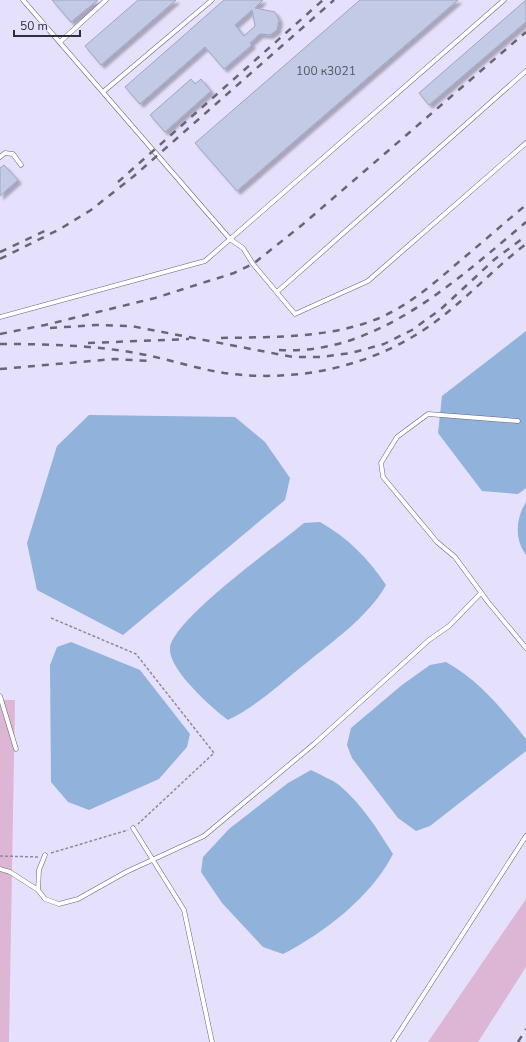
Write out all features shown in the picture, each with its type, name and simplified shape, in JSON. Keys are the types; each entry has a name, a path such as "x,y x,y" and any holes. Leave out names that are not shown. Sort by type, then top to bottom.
{"lane":[{"path":"23,0 230,239 243,248 253,264 295,314 368,281 526,143"},
{"path":"60,42 106,0"},
{"path":"103,92 212,0"},
{"path":"0,317 205,261 504,0"},
{"path":"277,292 526,71"},
{"path":"0,158 6,153 13,154 22,165"},
{"path":"518,421 428,414 397,437 381,463 383,477 437,542 455,557 481,593 526,648"},
{"path":"0,869 10,872 38,890 45,899 59,904 78,899 126,872 204,836 314,744 429,640 449,626 481,593"},
{"path":"0,696 16,749"},
{"path":"133,828 184,910 212,1042"},
{"path":"393,1042 526,836"},
{"path":"38,890 39,870 45,855"}],"path":[{"path":"0,856 37,858 133,828 214,753 136,654 52,618"}],"shaded area":[{"path":"0,700 15,700 9,1042 0,1042"},
{"path":"526,899 526,967 478,1042 428,1042"}],"water":[{"path":"526,331 526,488 518,494 482,491 438,433 442,396"},
{"path":"89,415 235,417 265,442 290,478 285,500 123,635 37,590 27,543 57,446"},
{"path":"526,502 526,555 522,549 518,535 518,522"},
{"path":"320,522 340,535 357,549 365,557 386,585 370,608 349,628 259,701 228,720 202,698 176,667 170,649 174,637 185,623 202,606 241,572 304,523"},
{"path":"71,642 140,670 190,734 187,747 159,779 89,810 68,802 51,782 50,665 57,647"},
{"path":"446,662 470,678 499,706 526,739 526,751 430,826 416,831 398,818 352,758 347,745 351,728 402,685 430,665"},
{"path":"311,770 339,785 355,800 369,817 393,854 373,884 346,912 315,935 283,954 263,947 222,903 201,872 203,857 229,829 288,783"}],"building":[{"path":"52,0 98,0 71,22"},
{"path":"138,0 176,0 101,65 85,46"},
{"path":"224,0 263,0 255,8 275,12 279,20 277,30 270,35 260,34 250,43 252,45 224,69 205,47 140,104 125,87","holes":["252,10 255,26 244,36 235,25"]},
{"path":"360,0 458,0 237,191 195,143"},
{"path":"526,0 526,22 429,105 419,93"},
{"path":"191,79 195,84 201,79 211,91 165,132 150,115"},
{"path":"4,165 18,180 0,196 0,168"}],"railway":[{"path":"118,182 323,0"},
{"path":"0,259 60,229 91,210 134,176 334,0"},
{"path":"0,334 45,325 155,298 234,273 253,264 302,225 526,32"},
{"path":"221,338 293,336 328,332 363,324 391,313 427,289 526,205"},
{"path":"279,350 315,349 349,341 382,327 413,310 443,290 526,222"},
{"path":"0,252 49,229"},
{"path":"50,328 96,325 131,326 293,357 321,357 351,353 384,344 412,330 441,309 495,259 526,236"},
{"path":"0,344 65,345 130,352 224,373 274,376 322,371 370,357 392,348 414,336 443,316 526,244"},
{"path":"88,343 189,339"},
{"path":"0,369 114,359 149,361"},
{"path":"518,1042 526,1029"}]}
